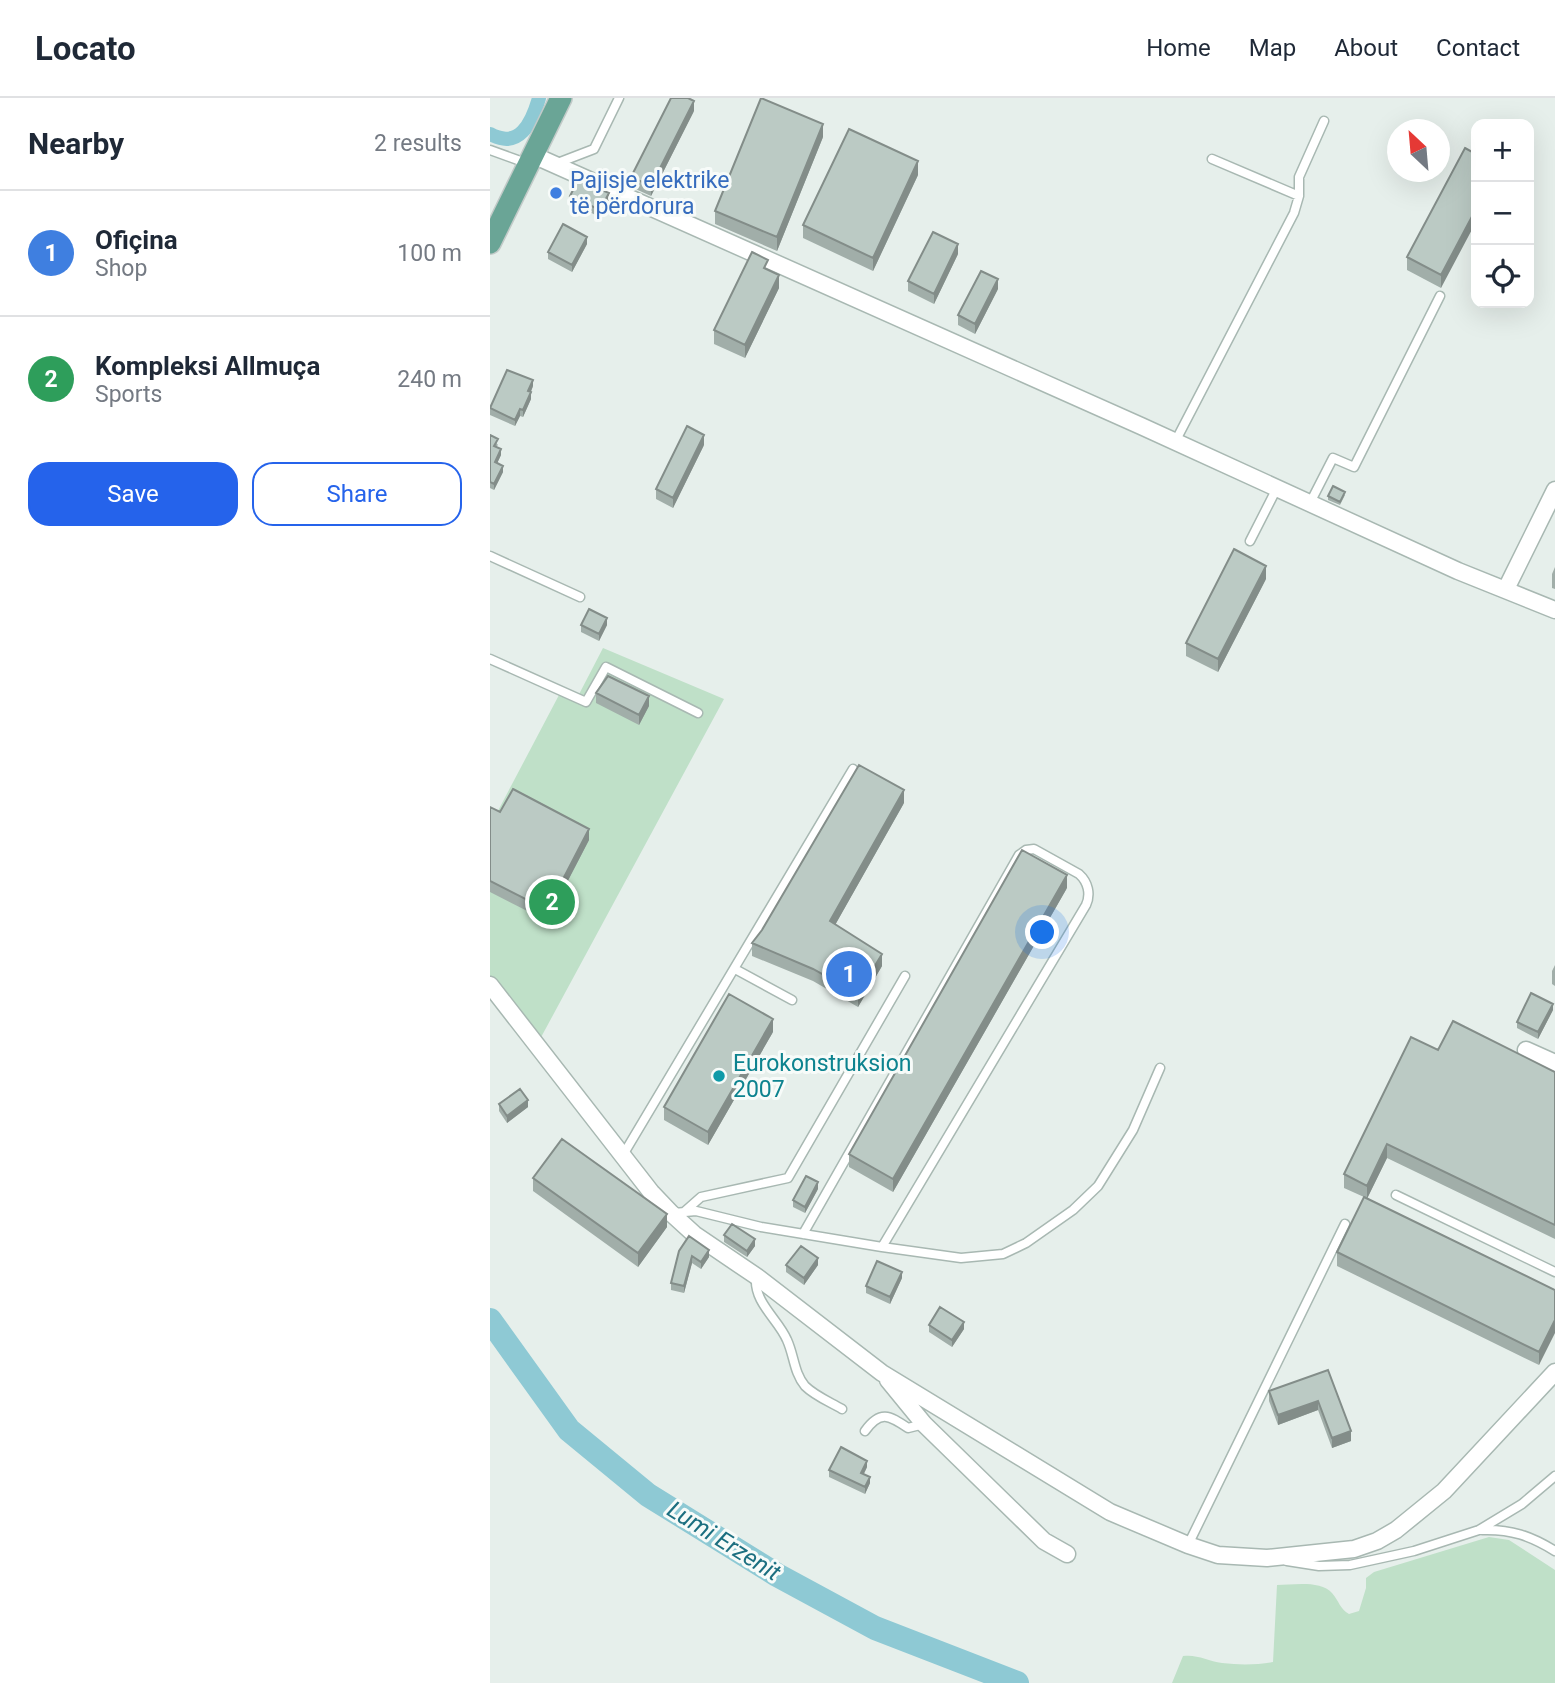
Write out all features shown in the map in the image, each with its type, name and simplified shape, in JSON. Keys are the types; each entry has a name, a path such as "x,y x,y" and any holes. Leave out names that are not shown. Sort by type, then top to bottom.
{"main road":[{"path":"490,243 561,98"}],"street":[{"path":"531,159 554,164 1458,571 1555,610"},
{"path":"1506,589 1555,490"},
{"path":"490,985 623,1155 694,1234 757,1276 882,1373 1110,1512 1188,1545 1218,1555 1267,1558 1354,1549 1377,1541 1396,1530 1444,1491 1555,1372"},
{"path":"1526,1050 1555,1063"},
{"path":"882,1373 924,1424 1044,1542 1067,1555"}],"lane":[{"path":"554,164 594,149 619,98"},
{"path":"1175,442 1294,213 1299,196 1299,177 1324,121"},
{"path":"490,150 531,159"},
{"path":"1212,159 1299,196"},
{"path":"1310,503 1333,458 1354,467 1440,296"},
{"path":"1250,541 1277,488"},
{"path":"490,556 580,597"},
{"path":"490,659 586,702 606,667 698,713"},
{"path":"623,1155 853,769"},
{"path":"803,1234 1014,861 1027,850 1034,849 1085,880 1089,898 882,1247"},
{"path":"735,969 792,1000"},
{"path":"677,1213 701,1197 788,1178 905,976"},
{"path":"677,1213 696,1211 761,1227 961,1258 1003,1254 1026,1243 1073,1210 1098,1186 1133,1130 1160,1068"},
{"path":"1396,1195 1555,1272"},
{"path":"1188,1545 1345,1224"},
{"path":"757,1276 757,1294 786,1338 797,1373 804,1385 842,1409"},
{"path":"866,1432 872,1421 885,1416 908,1427 924,1424"},
{"path":"1267,1558 1319,1566 1349,1565 1393,1556 1479,1530 1522,1504 1555,1476"},
{"path":"1479,1530 1518,1532 1555,1551"}],"green space":[{"path":"603,648 724,699 539,1041 490,978 490,826 559,695 575,702"},
{"path":"1489,1537 1509,1540 1555,1570 1555,1683 1172,1683 1183,1656 1235,1664 1273,1662 1277,1585 1321,1586 1332,1593 1349,1614 1359,1611 1366,1578 1374,1572"}],"building":[{"path":"671,98 688,98 694,101 651,186 631,177"},
{"path":"761,98 823,124 777,237 715,211"},
{"path":"849,129 918,161 873,258 803,225"},
{"path":"1465,148 1471,151 1471,218 1441,275 1407,257 1447,182 1450,182 1450,176"},
{"path":"578,180 609,193 600,210 570,196"},
{"path":"563,224 587,237 572,265 548,252"},
{"path":"933,232 958,244 934,294 908,281"},
{"path":"752,252 768,260 764,268 779,275 745,345 714,330"},
{"path":"981,271 998,279 975,324 958,315"},
{"path":"507,370 533,380 523,410 520,409 515,420 490,408"},
{"path":"687,426 704,435 673,498 656,489"},
{"path":"490,435 498,439 494,446 501,449 495,462 503,466 494,484 490,482"},
{"path":"1333,486 1345,492 1340,502 1328,496"},
{"path":"1234,549 1266,566 1218,659 1186,643"},
{"path":"589,609 607,618 599,634 581,625"},
{"path":"608,676 649,696 639,715 596,693"},
{"path":"859,765 904,790 830,921 882,954 858,994 813,969 752,943"},
{"path":"513,789 589,829 547,910 490,881 490,807 500,812"},
{"path":"1022,850 1067,875 893,1179 849,1154"},
{"path":"1531,993 1553,1004 1538,1032 1517,1022"},
{"name":"Eurokonstruksion 2007","path":"729,994 773,1019 708,1132 664,1107"},
{"path":"1453,1021 1555,1072 1555,1225 1387,1144 1367,1186 1344,1174 1411,1037 1438,1050"},
{"path":"520,1089 528,1100 507,1116 499,1104"},
{"path":"562,1139 667,1214 638,1253 533,1178"},
{"path":"806,1176 818,1182 805,1207 793,1200"},
{"path":"1364,1197 1555,1290 1555,1320 1539,1352 1337,1252"},
{"path":"732,1224 755,1239 747,1251 724,1235"},
{"path":"689,1236 709,1250 701,1262 692,1256 684,1286 671,1283 679,1251"},
{"path":"801,1246 818,1258 804,1278 786,1265"},
{"path":"877,1261 902,1272 890,1297 866,1286"},
{"path":"940,1307 964,1322 952,1340 929,1325"},
{"path":"1328,1370 1351,1431 1332,1438 1318,1401 1278,1415 1269,1391"},
{"path":"841,1447 867,1461 861,1473 870,1477 865,1487 829,1470"}],"waterway":[{"path":"490,134 509,139 523,131 539,98"},
{"name":"Lumi Erzenit","path":"490,1320 569,1430 648,1495 777,1575 875,1628 1017,1683"}],"place":[{"name":"Pajisje elektrike të përdorura","path":"556,193"},
{"name":"Kompleksi Allmuça","path":"552,902"},
{"name":"Ofiçina","path":"849,974"},
{"name":"Eurokonstruksion 2007","path":"719,1076"}]}
